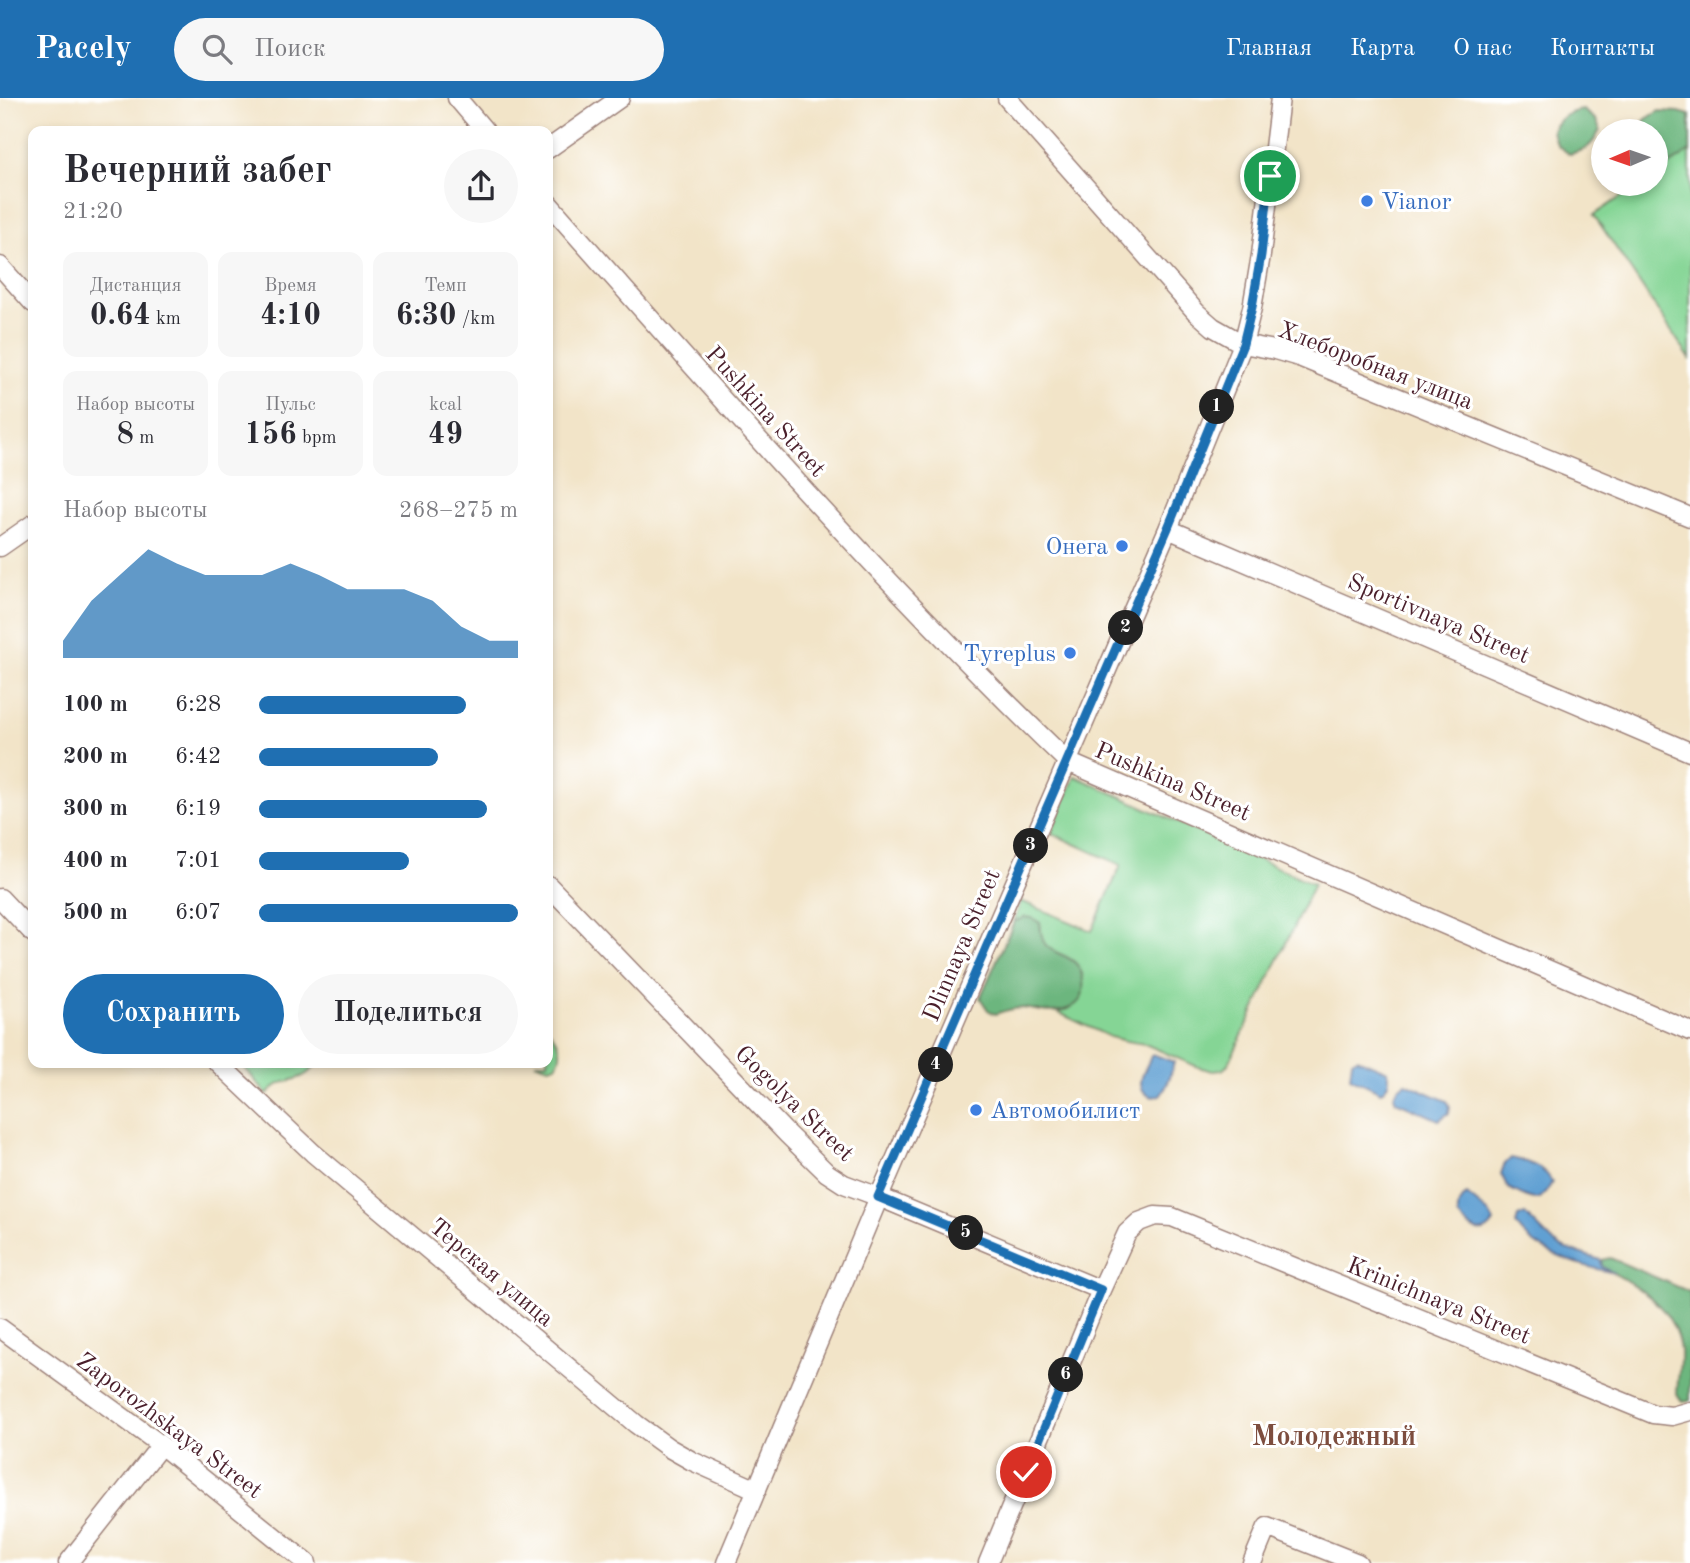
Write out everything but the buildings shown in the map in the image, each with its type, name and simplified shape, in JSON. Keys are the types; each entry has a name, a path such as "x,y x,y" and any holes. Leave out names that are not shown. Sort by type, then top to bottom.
{"street":[{"path":"457,98 481,126"},
{"path":"553,145 620,98"},
{"name":"Хлеборобная улица","path":"1007,98 1196,312 1213,327 1243,344 1299,357 1690,517"},
{"name":"Dlinnaya Street","path":"726,1563 878,1197 1068,762 1243,344 1261,255 1280,98"},
{"name":"Pushkina Street","path":"553,209 753,435 992,689 1068,762 1690,1031"},
{"path":"0,266 28,297"},
{"path":"0,547 28,527"},
{"name":"Sportivnaya Street","path":"1168,528 1690,752"},
{"name":"Gogolya Street","path":"553,890 787,1134 827,1172 844,1184 1101,1290"},
{"path":"0,898 28,928"},
{"name":"Терская улица","path":"223,1068 313,1153 636,1424 692,1461 757,1490"},
{"name":"Krinichnaya Street","path":"1101,1290 1127,1233 1139,1222 1155,1216 1172,1217 1653,1414 1672,1416 1690,1411"},
{"path":"988,1563 1101,1290"},
{"name":"Zaporozhskaya Street","path":"0,1328 161,1445 307,1563"},
{"path":"68,1563 161,1445"},
{"path":"1252,1563 1267,1527 1359,1563"}],"green space":[{"path":"1583,110 1595,119 1591,119 1591,144 1570,154 1558,145 1552,130 1564,116"},
{"path":"1659,111 1690,115 1690,151 1668,166 1668,119 1646,119"},
{"path":"1690,151 1690,359 1594,215 1622,196 1668,196 1668,166"},
{"path":"1075,776 1314,884 1228,1065 1222,1070 1213,1071 1198,1067 1145,1044 1110,1037 1057,1012 1069,1009 1083,976 1073,961 1046,946 1042,939 1040,923 1027,918 1014,922 1021,901 1092,931 1121,865 1051,833"},
{"path":"1025,917 1040,923 1043,940 1048,948 1074,961 1083,980 1082,997 1072,1007 1055,1012 1019,1008 995,1014 988,1010 980,998 1014,922"},
{"path":"553,1036 560,1050 556,1065 553,1066"},
{"path":"245,1068 314,1068 306,1074 279,1084 267,1095"},
{"path":"1610,1258 1690,1292 1690,1400 1682,1401 1677,1395 1680,1351 1671,1322 1663,1310 1641,1290 1602,1267 1601,1260"}],"water":[{"path":"1151,1056 1174,1062 1165,1088 1161,1094 1154,1097 1145,1093 1141,1083"},
{"path":"1357,1058 1388,1071 1388,1083 1381,1092 1350,1077 1352,1061"},
{"path":"1406,1083 1447,1101 1450,1106 1449,1113 1439,1120 1396,1101 1394,1096 1398,1088"},
{"path":"1511,1158 1535,1166 1549,1177 1552,1182 1543,1196 1528,1198 1508,1188 1501,1174 1504,1165"},
{"path":"1467,1195 1489,1213 1494,1222 1485,1231 1476,1231 1458,1216 1459,1203"},
{"path":"1525,1214 1553,1242 1601,1260 1602,1267 1614,1273 1588,1267 1547,1251 1524,1234 1516,1224 1518,1217"}],"place":[{"name":"Vianor","path":"1367,201"},
{"name":"Онега","path":"1122,546"},
{"name":"Tyreplus","path":"1070,653"},
{"name":"Автомобилист","path":"976,1110"}],"district":[{"name":"Молодежный","path":"1334,1435"}],"route":[{"path":"1026,1472 1101,1290 878,1197 1168,528 1243,344 1261,255 1270,176"}]}
